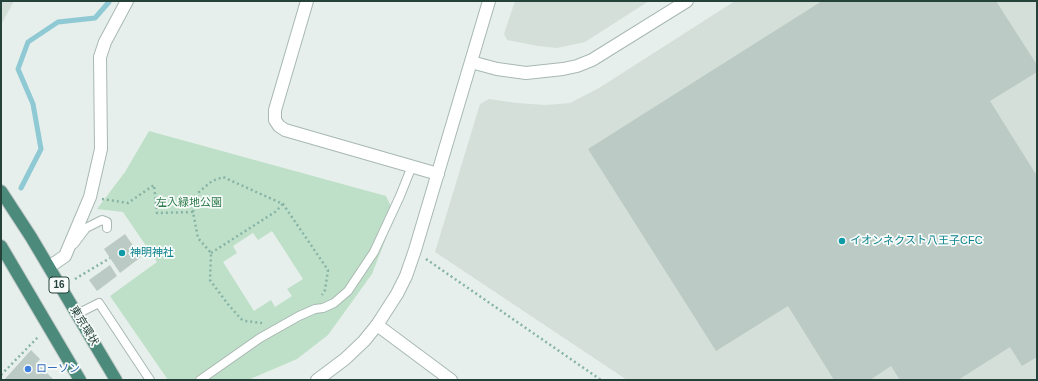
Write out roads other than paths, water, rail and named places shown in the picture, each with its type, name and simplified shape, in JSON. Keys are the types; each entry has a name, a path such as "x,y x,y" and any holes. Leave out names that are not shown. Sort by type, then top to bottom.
{"highway":[{"name":"東京環状","path":"1,191 49,267 116,380"},
{"path":"1,246 80,380"}],"street":[{"path":"49,267 65,256 90,197 101,149 100,57 105,42 127,1"},
{"path":"307,1 275,110 275,120 279,126 285,130 438,174"},
{"path":"317,380 345,359 364,341 377,325 397,294 406,276 490,1"},
{"path":"472,62 497,69 526,73 576,66 592,60 687,1"},
{"path":"377,325 451,380"}],"lane":[{"path":"200,380 260,338 280,326 315,309 323,308 334,303 348,291 374,252 412,166"},
{"path":"65,256 86,228 102,220 107,222 107,228"},
{"path":"77,314 100,303 150,380"}],"waterway":[{"path":"21,188 41,149 33,104 18,69 28,42 58,22 95,18 109,1"}],"place":[{"name":"イオンネクスト八王子CFC","path":"842,241"},
{"name":"神明神社","path":"122,253"},
{"name":"ローソン","path":"28,369"}],"park label":[{"name":"左入緑地公園","path":"189,203"}]}
